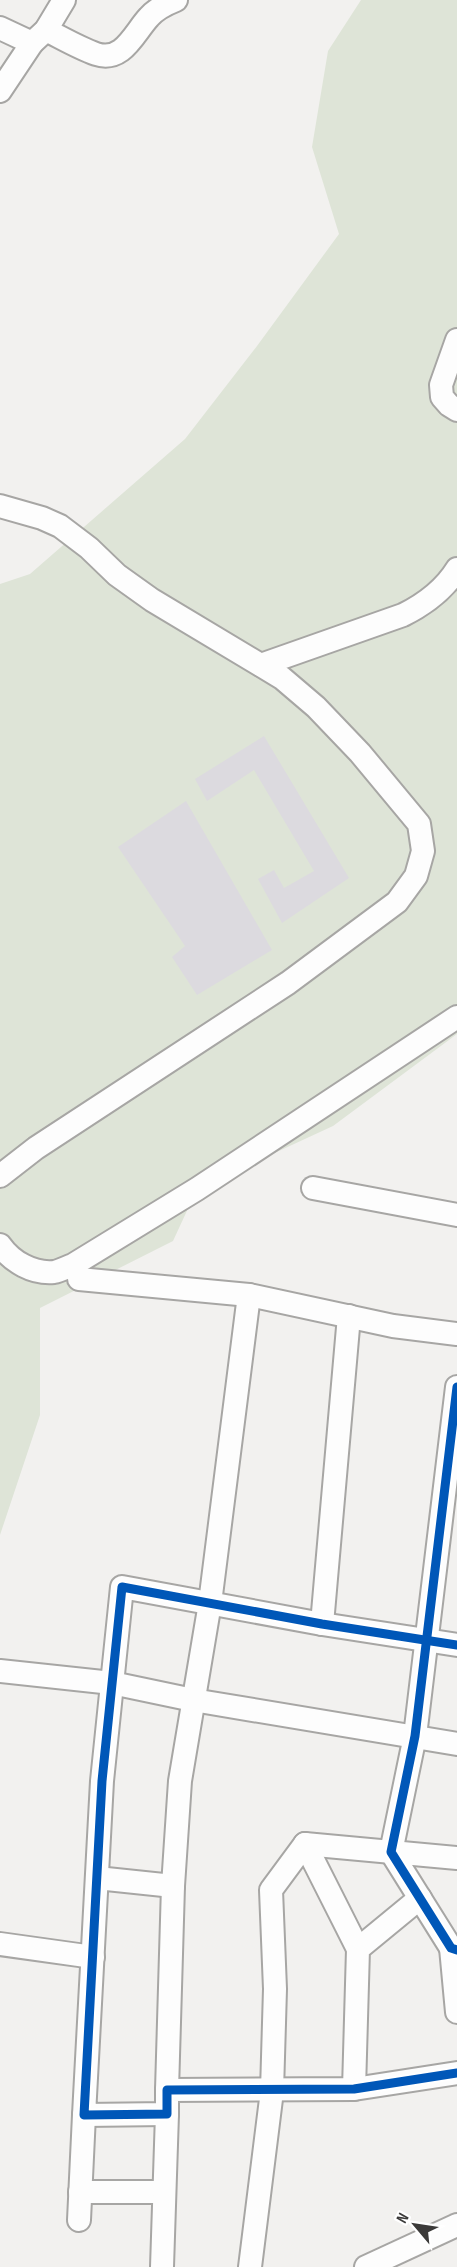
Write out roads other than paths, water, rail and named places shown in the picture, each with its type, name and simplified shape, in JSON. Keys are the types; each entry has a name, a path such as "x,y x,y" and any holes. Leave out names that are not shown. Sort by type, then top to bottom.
{"street":[{"path":"0,91 64,0"},
{"path":"0,28 106,56 117,54 125,48 158,9 176,0"},
{"path":"457,340 441,386 442,397 457,410"},
{"path":"0,506 42,518 60,526 90,548 117,575 152,600 282,678 316,707 360,753 419,824 423,851 416,876 397,902 288,983 36,1148 0,1176"},
{"path":"261,665 403,615 421,606 449,583 457,569"},
{"path":"0,1245 6,1253 22,1265 36,1270 55,1272 73,1265 197,1189 457,1017"},
{"path":"313,1188 457,1215"},
{"path":"79,1280 249,1295 393,1326 457,1334"},
{"path":"162,2267 173,1886 180,1781 210,1603 249,1295"},
{"path":"322,1624 349,1316"},
{"path":"457,1386 448,1537 427,1639 415,1736 391,1852 454,1949 457,2012"},
{"path":"79,2220 102,1781 122,1587 322,1624 457,1645"},
{"path":"0,1671 112,1683 194,1700 457,1744"},
{"path":"305,1844 457,1858"},
{"path":"305,1844 358,1949 354,2089"},
{"path":"250,2267 272,2091 275,1989 271,1890 305,1844"},
{"path":"97,1878 173,1886"},
{"path":"358,1949 420,1898"},
{"path":"0,1944 93,1957"},
{"path":"167,2090 354,2089 457,2073"},
{"path":"84,2115 167,2114"},
{"path":"80,2192 164,2192"},
{"path":"366,2267 457,2225"}]}
